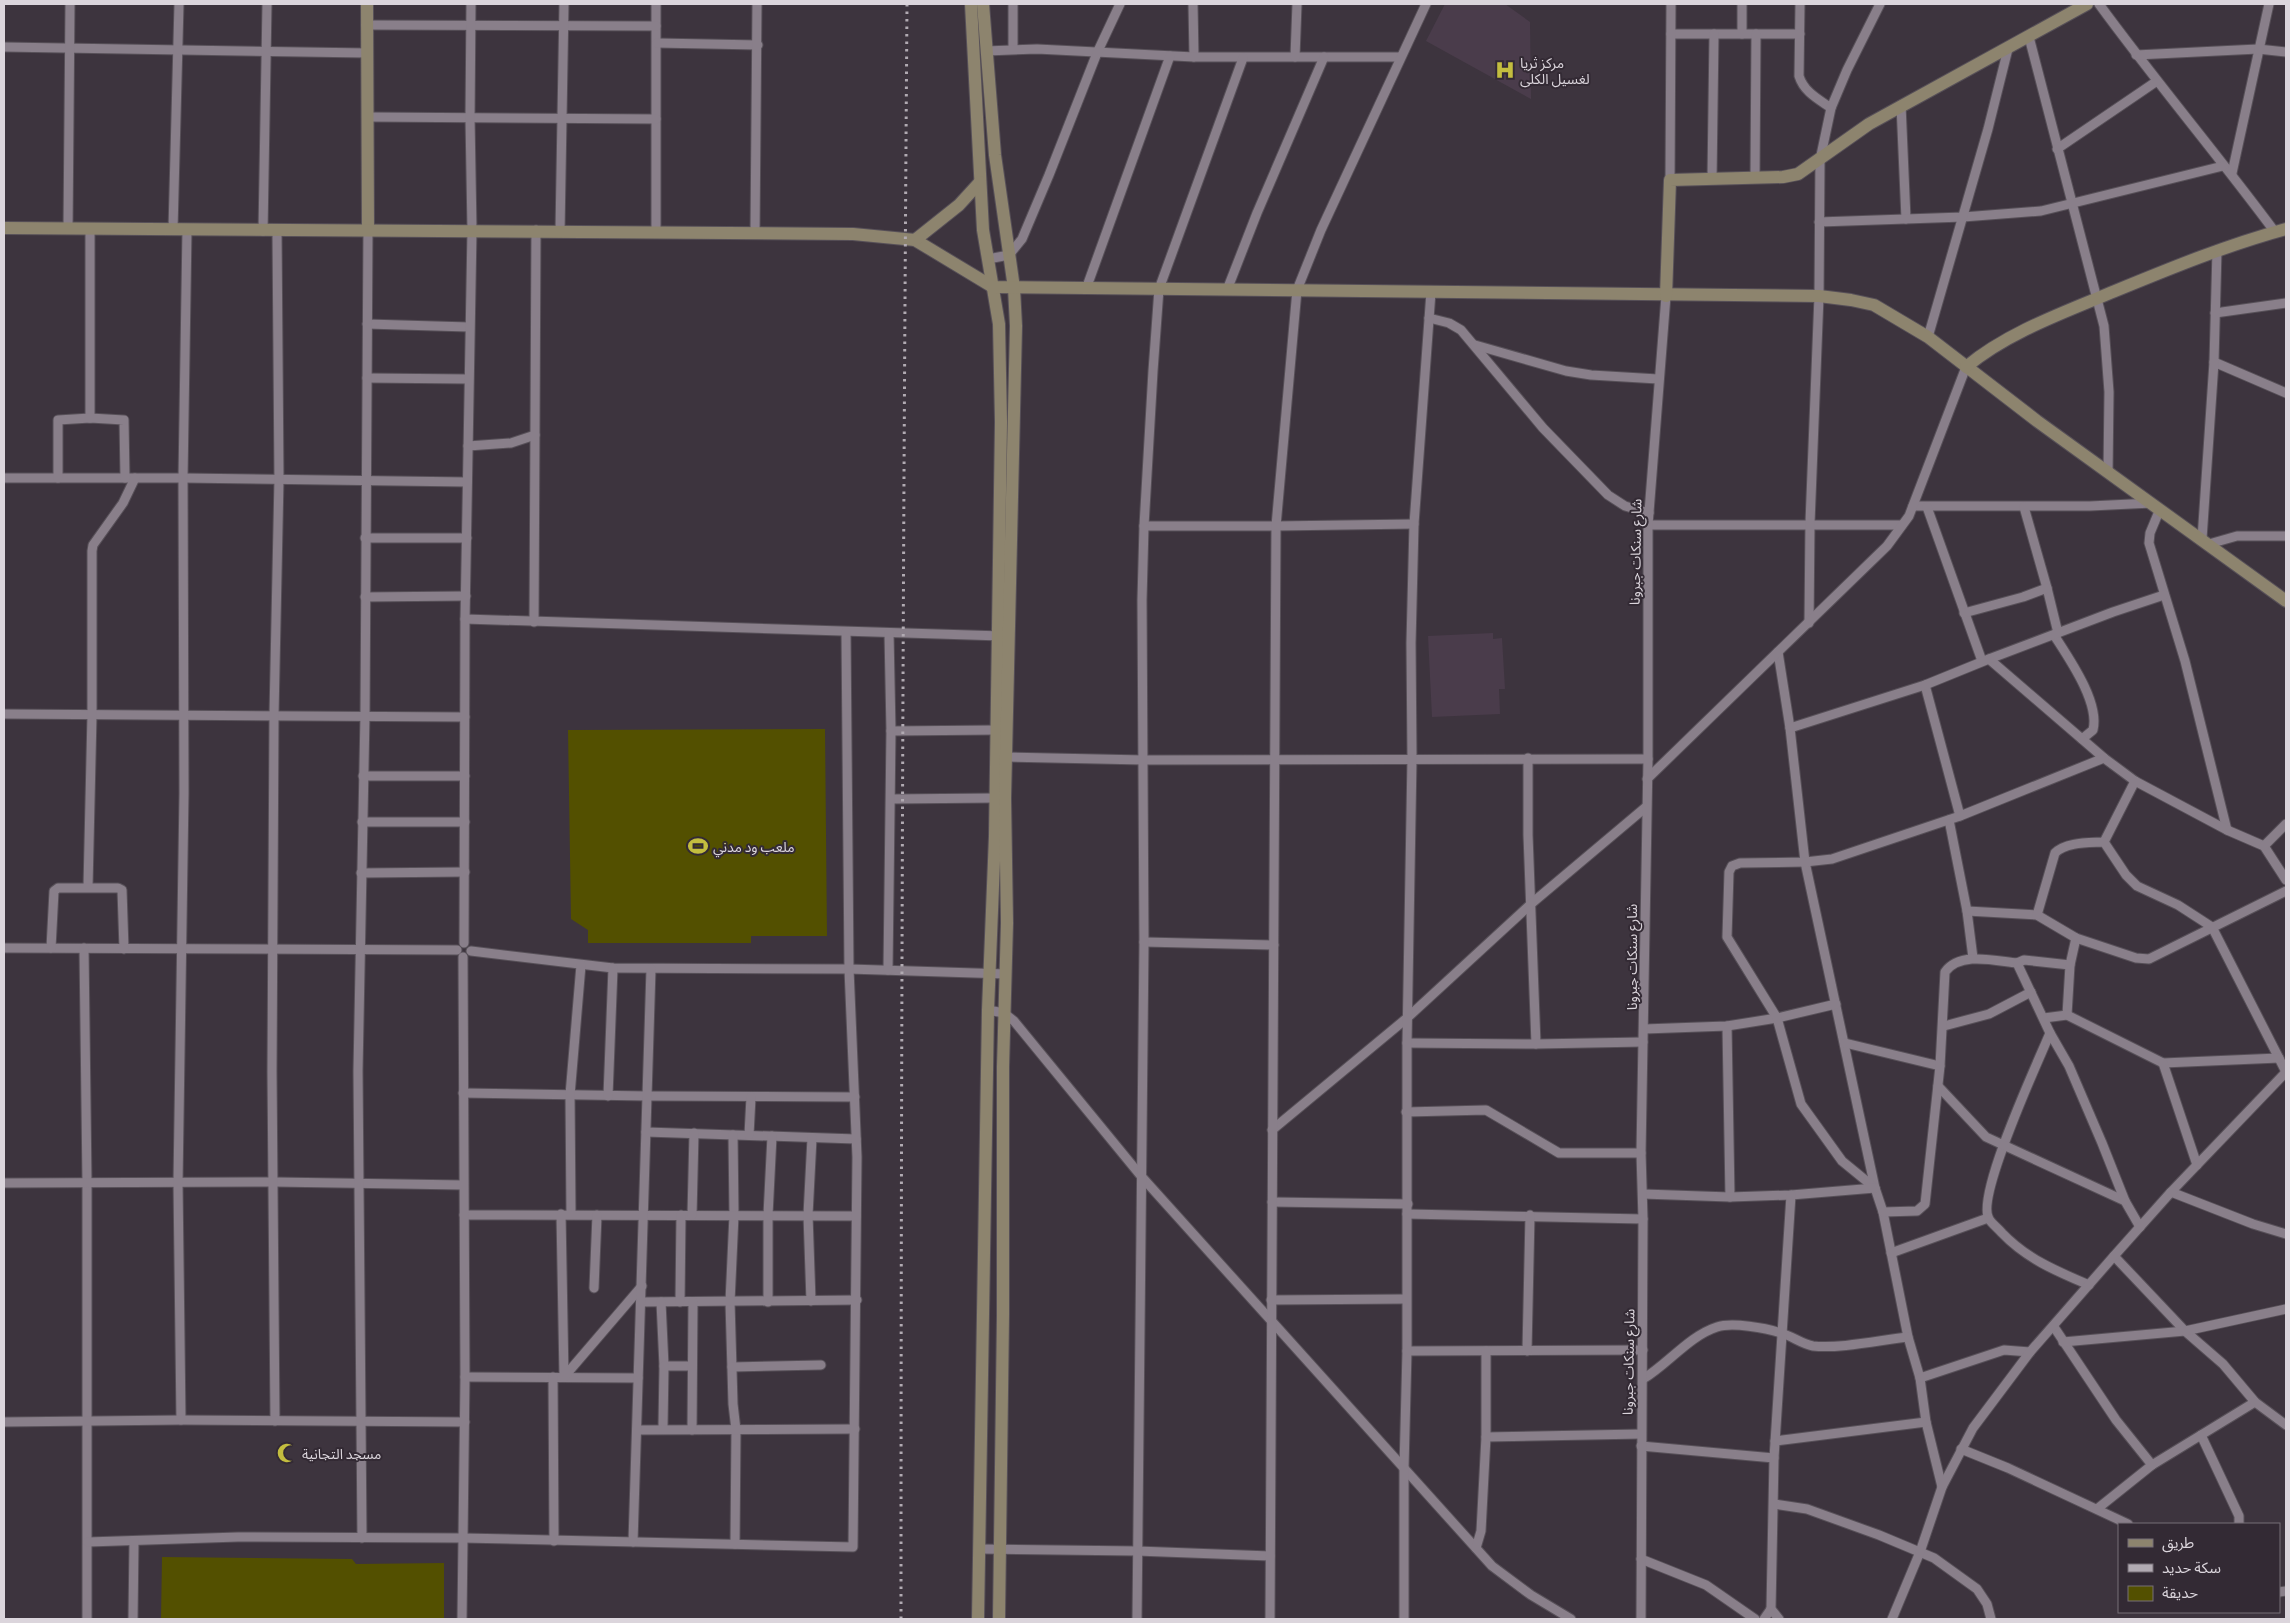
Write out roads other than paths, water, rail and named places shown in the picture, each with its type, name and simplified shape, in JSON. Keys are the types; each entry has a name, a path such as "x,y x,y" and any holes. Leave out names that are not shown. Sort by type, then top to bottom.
{"street":[{"path":"68,229 70,4"},
{"path":"173,229 179,4"},
{"path":"263,231 267,4"},
{"path":"362,1538 360,950 365,715 364,597 368,324 367,4"},
{"path":"4,948 360,950 460,953 467,956 465,872 465,619 472,230 470,4"},
{"path":"560,231 564,4"},
{"path":"656,4 656,232"},
{"path":"755,233 757,4"},
{"path":"971,4 983,230 998,324 1001,396 1006,757 1006,974 1002,1199 1004,1315 998,1549 999,1619"},
{"path":"978,1619 988,1010 993,923 994,798 996,730 1004,636 1016,326 1014,288 1000,199 986,51 984,4"},
{"path":"1012,4 1013,50"},
{"path":"988,259 1009,255 1022,239 1097,53 1120,4"},
{"path":"1193,4 1194,57"},
{"path":"1295,57 1297,4"},
{"path":"1270,1619 1276,526 1297,290 1321,230 1426,4"},
{"path":"1666,296 1670,180 1671,4"},
{"path":"1742,4 1742,34"},
{"path":"1800,4 1799,76 1806,90 1831,108"},
{"path":"1808,623 1819,296 1820,160 1831,108 1847,70 1880,4"},
{"path":"1670,180 1792,176 1820,160 1844,140 1901,105 2008,49 2087,4"},
{"path":"1647,779 1887,546 1913,506 1966,367 1983,354 2064,312 2217,250 2281,231 2224,166 2136,55 2099,4"},
{"path":"2232,173 2269,4"},
{"path":"366,26 656,26"},
{"path":"1671,34 1800,34"},
{"path":"1712,178 1714,34"},
{"path":"1755,178 1756,34"},
{"path":"2029,37 2104,326 2109,392 2108,473"},
{"path":"656,43 758,45"},
{"path":"4,47 367,53"},
{"path":"1928,337 1963,217 2008,49"},
{"path":"986,51 1013,50 1243,58 1400,57"},
{"path":"2136,55 2258,50 2286,52"},
{"path":"1086,289 1170,56"},
{"path":"1227,290 1324,56"},
{"path":"1137,1619 1136,1551 1144,942 1144,526 1159,289 1243,58"},
{"path":"2057,149 2157,82"},
{"path":"1901,105 1906,219"},
{"path":"368,118 563,117 656,119"},
{"path":"1819,222 1963,217 2032,212 2224,166"},
{"path":"915,240 959,205 980,182"},
{"path":"4,228 277,232 536,230 853,234 915,240 993,287 1666,296 1819,296 1852,300 1874,305 1928,337 2108,473 2286,601"},
{"path":"90,229 90,418"},
{"path":"181,1420 178,1182 182,949 183,478 187,230"},
{"path":"534,622 536,230"},
{"path":"275,1421 275,1182 272,1072 274,714 279,479 277,232"},
{"path":"2205,541 2214,362 2217,250"},
{"path":"1404,1619 1408,1204 1406,1112 1412,758 1411,643 1414,524 1431,292"},
{"name":"شارع سنكات جبرونا","path":"1640,1619 1643,1350 1641,1153 1648,759 1648,525 1666,296"},
{"path":"2215,313 2286,303"},
{"path":"1429,318 1456,326 1475,345 1543,428 1608,495 1625,506 1649,513"},
{"path":"368,324 469,326"},
{"path":"1475,345 1566,371 1592,375 1658,379"},
{"path":"2214,362 2286,393"},
{"path":"367,378 468,379"},
{"path":"58,478 58,420 90,418 124,420 130,478 123,504 93,545 92,551 92,715 88,887"},
{"path":"468,446 511,443 535,435"},
{"path":"4,478 183,478 467,482"},
{"path":"1913,506 2156,506"},
{"path":"2156,506 2149,543 2186,661 2227,830"},
{"path":"1927,507 1964,613 1985,660 2104,758 2135,781 2227,830 2264,846 2283,867 2286,880"},
{"path":"2024,507 2047,588 2056,634 2079,673 2093,718 2093,730 2082,739"},
{"path":"1648,525 1810,523 1902,525"},
{"path":"1144,526 1414,524"},
{"path":"2205,541 2237,536 2286,536"},
{"path":"365,538 467,538"},
{"path":"1964,613 2023,597 2047,588"},
{"path":"1790,728 1925,685 1985,660 2164,595"},
{"path":"364,597 466,596"},
{"path":"465,619 1004,636"},
{"path":"88,1542 238,1536 463,1538 853,1547 857,1300 856,1139 849,969 846,632"},
{"path":"888,970 891,799 889,633"},
{"path":"1778,652 1790,728 1805,862 1875,1188 1883,1212 1908,1337 1920,1378 1926,1422 1942,1487"},
{"path":"1925,685 1960,816"},
{"path":"4,714 274,714 465,717"},
{"path":"891,730 996,730"},
{"path":"1006,757 1144,760 1648,759"},
{"path":"1528,758 1528,835 1536,1044"},
{"path":"1875,1188 1842,1161 1801,1104 1777,1018 1727,936 1730,872 1732,866 1740,863 1805,862 1832,859 1960,816 2104,758"},
{"path":"363,776 465,776"},
{"path":"2104,842 2135,781"},
{"path":"891,799 994,798"},
{"path":"1272,1130 1408,1018 1532,903 1646,807"},
{"path":"1949,820 1967,912 1973,958"},
{"path":"362,822 465,822"},
{"path":"2264,846 2286,824"},
{"path":"2037,916 2054,853 2060,848 2067,846 2104,842"},
{"path":"1892,1619 1920,1552 1942,1487 1973,1428 2030,1352 2054,1327 2140,1226 2197,1165 2283,1083 2286,1072 2212,927 2178,905 2137,886 2126,875 2104,842"},
{"path":"361,873 465,872"},
{"path":"51,948 54,891 58,888 88,887 118,888 122,890 124,949"},
{"path":"1967,912 2037,916 2076,938 2120,954 2149,959 2286,891"},
{"path":"2067,1015 2070,965 2076,938"},
{"path":"1144,942 1274,945"},
{"path":"468,947 581,965 613,968 849,969 1006,974"},
{"path":"84,948 87,1182 87,1619"},
{"path":"460,953 465,1377 462,1619"},
{"path":"1883,1212 1917,1211 1925,1204 1944,1026 1945,972 1951,965 1973,958 2017,963 2024,960 2070,965"},
{"path":"2017,963 2050,1033 2069,1066 2125,1201 2140,1226"},
{"path":"571,1214 570,1095 581,965"},
{"path":"608,1096 613,968"},
{"path":"633,1542 651,969"},
{"path":"1944,1026 1989,1014 2031,992"},
{"path":"1644,1029 1727,1026 1777,1018 1836,1004"},
{"path":"988,1010 1004,1014 1014,1021 1141,1176 1476,1548 1500,1572 1531,1595 1571,1619"},
{"path":"2044,1018 2067,1015 2163,1063 2279,1058"},
{"path":"1727,1026 1730,1197"},
{"path":"2050,1033 2004,1144 1987,1196 1986,1206 1988,1218 2024,1253 2050,1268 2089,1285"},
{"path":"1407,1043 1536,1044 1643,1042"},
{"path":"1845,1043 1940,1066"},
{"path":"2163,1063 2197,1165"},
{"path":"1938,1086 1986,1137 2125,1201"},
{"path":"463,1093 608,1096 855,1097"},
{"path":"749,1135 751,1097"},
{"path":"1406,1112 1486,1110 1559,1153 1641,1153"},
{"path":"646,1132 856,1139"},
{"path":"692,1215 694,1133"},
{"path":"733,1135 734,1215 730,1302 736,1430 735,1544"},
{"path":"768,1302 768,1215 772,1136"},
{"path":"811,1301 808,1216 812,1138"},
{"path":"4,1183 275,1182 463,1185"},
{"path":"1642,1194 1730,1197 1791,1195 1875,1188"},
{"path":"2171,1192 2253,1224 2286,1234"},
{"path":"1764,1619 1771,1609 1774,1458 1780,1333 1791,1195"},
{"path":"1272,1202 1408,1204"},
{"path":"464,1214 856,1216"},
{"path":"561,1214 564,1378"},
{"path":"1407,1214 1530,1215 1643,1219"},
{"path":"594,1288 597,1215"},
{"path":"680,1302 681,1215"},
{"path":"1527,1351 1530,1215"},
{"path":"1891,1253 1988,1218"},
{"path":"2114,1256 2185,1331 2223,1364 2255,1402 2286,1425"},
{"path":"564,1378 642,1286"},
{"path":"641,1302 857,1300"},
{"path":"1271,1300 1406,1300"},
{"path":"662,1302 663,1426"},
{"path":"692,1430 693,1302"},
{"path":"2063,1342 2185,1331 2286,1309"},
{"path":"1642,1379 1660,1368 1703,1333 1719,1326 1736,1325 1780,1333 1811,1346 1908,1337"},
{"path":"2054,1327 2116,1420 2152,1466"},
{"path":"1407,1351 1643,1350"},
{"path":"1920,1378 2004,1350 2030,1352"},
{"path":"1476,1548 1481,1531 1486,1437 1486,1351"},
{"path":"732,1366 821,1365"},
{"path":"664,1366 692,1366"},
{"path":"465,1377 638,1378"},
{"path":"553,1378 554,1541"},
{"path":"2097,1509 2152,1466 2255,1402"},
{"path":"4,1422 181,1420 465,1422"},
{"path":"1775,1441 1926,1422"},
{"path":"637,1430 855,1429"},
{"path":"1486,1437 1641,1434"},
{"path":"2201,1435 2239,1516 2239,1523"},
{"path":"1641,1446 1774,1458"},
{"path":"1961,1449 2126,1523"},
{"path":"1774,1504 1806,1509 1934,1558 1977,1589 1987,1604 1992,1619"},
{"path":"133,1619 134,1541"},
{"path":"980,1549 1136,1551 1270,1556"},
{"path":"1641,1559 1706,1585 1755,1619"},
{"path":"1771,1609 1779,1619"}],"railway":[{"path":"901,1619 902,811 907,4"}],"place":[{"name":"مركز ثريا لغسيل الكلى","path":"1505,70"},
{"name":"ملعب ود مدني","path":"698,846"},
{"name":"مسجد التجانية","path":"287,1453"}]}
